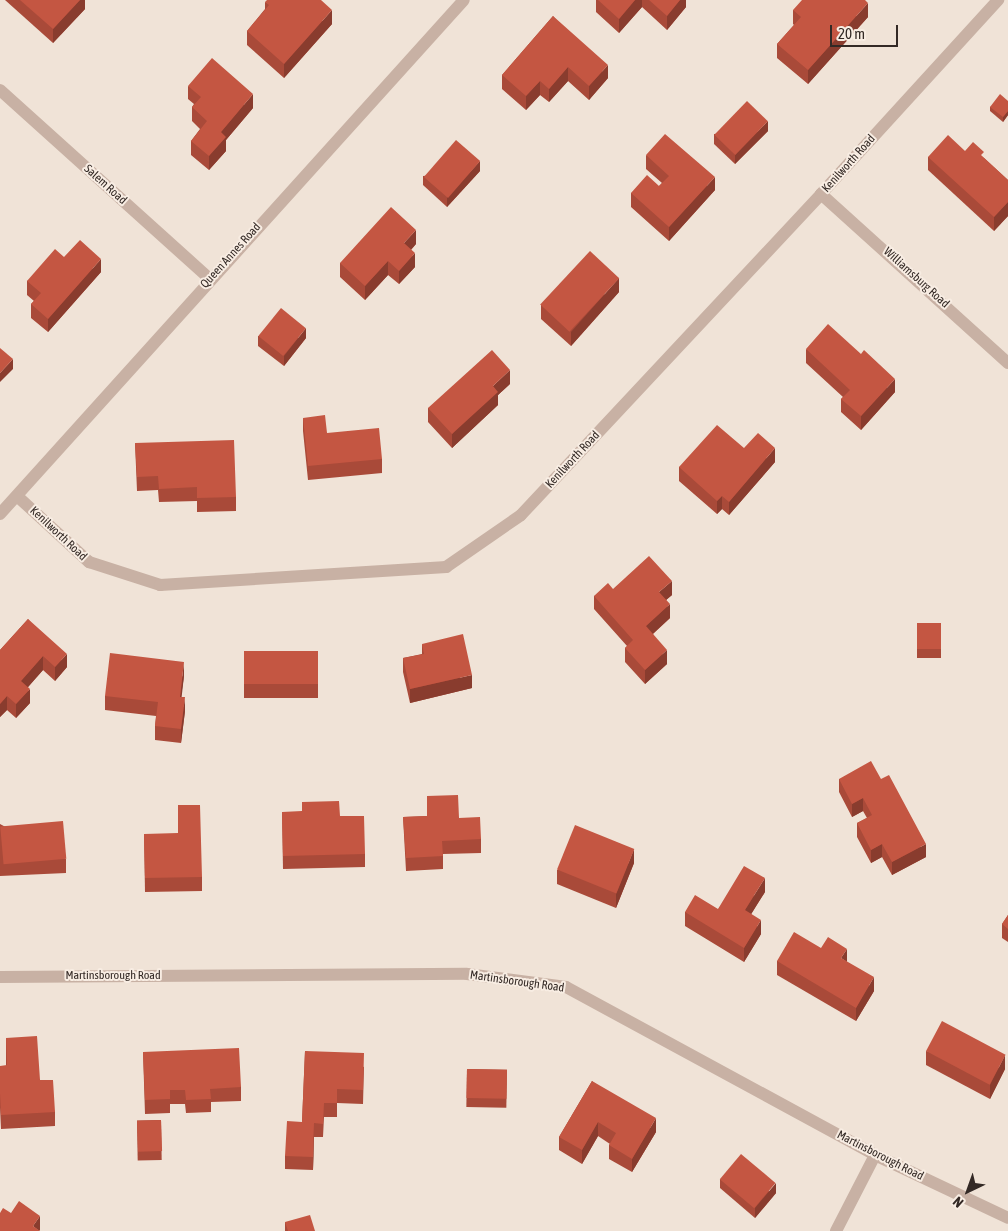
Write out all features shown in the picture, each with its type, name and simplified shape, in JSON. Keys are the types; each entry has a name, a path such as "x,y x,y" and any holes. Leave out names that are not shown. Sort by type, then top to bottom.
{"street":[{"name":"Queen Annes Road","path":"0,514 210,279 464,0"},
{"name":"Kenilworth Road","path":"17,496 89,562 160,585 446,567 521,515 822,194 998,0"},
{"name":"Salem Road","path":"0,90 210,279"},
{"name":"Williamsburg Road","path":"822,194 1008,363"},
{"name":"Martinsborough Road","path":"0,977 467,974 566,987 875,1155 1008,1218"},
{"path":"836,1231 875,1155"}],"building":[{"path":"20,0 80,0 53,29"},
{"path":"267,0 321,0 332,10 284,64 247,31 269,5 265,2"},
{"path":"598,0 635,0 619,19"},
{"path":"649,0 680,0 667,16"},
{"path":"802,0 865,0 868,3 808,70 777,44 801,17 793,10"},
{"path":"553,16 608,65 589,86 568,67 549,89 540,81 526,96 502,75"},
{"path":"212,58 253,94 221,132 226,137 209,156 191,141 207,121 192,107 201,97 188,86"},
{"path":"1000,94 1008,101 1008,111 1003,117 990,107"},
{"path":"747,101 768,121 735,155 714,135"},
{"path":"665,134 715,177 669,227 631,193 647,175 659,186 669,176 646,155"},
{"path":"948,135 965,151 973,142 984,152 981,155 1008,180 1008,202 994,217 928,157"},
{"path":"456,140 480,161 448,198 424,177"},
{"path":"391,207 416,230 404,243 415,253 399,271 388,261 365,286 340,263"},
{"path":"80,240 101,259 48,319 31,304 41,293 27,281 55,249 64,257"},
{"path":"590,251 619,278 569,332 540,304"},
{"path":"281,308 306,328 283,356 258,336"},
{"path":"828,324 861,354 864,350 895,379 861,416 841,399 850,390 806,349"},
{"path":"0,348 13,359 0,373"},
{"path":"492,350 510,370 493,386 498,392 452,434 428,408"},
{"path":"325,415 327,433 379,428 382,459 308,466 303,418"},
{"path":"717,425 744,448 758,433 775,448 729,502 722,496 717,501 679,467"},
{"path":"234,440 236,497 197,498 197,487 159,489 158,476 137,477 135,443"},
{"path":"649,556 672,581 659,592 670,604 646,626 667,650 645,670 625,648 633,640 594,596 608,583 613,589"},
{"path":"28,619 67,654 55,667 43,656 21,681 30,689 16,704 7,696 0,704 0,650"},
{"path":"917,623 941,623 941,649 917,649"},
{"path":"463,634 472,675 410,689 403,658 424,654 422,644"},
{"path":"244,651 318,651 318,684 244,684"},
{"path":"110,653 184,662 180,697 185,697 181,729 155,726 158,702 105,696"},
{"path":"871,761 881,779 889,775 926,844 892,862 882,844 871,850 857,823 872,815 863,798 852,804 839,779"},
{"path":"458,795 459,818 480,817 481,839 442,841 443,856 406,858 403,817 427,816 427,796"},
{"path":"339,801 340,816 364,816 365,854 283,856 282,812 302,811 302,802"},
{"path":"178,805 200,805 202,877 145,878 144,834 178,833"},
{"path":"63,821 66,859 4,864 0,826"},
{"path":"575,825 634,849 616,893 557,870"},
{"path":"744,866 765,878 745,910 761,920 744,948 685,912 695,895 718,909"},
{"path":"1008,915 1008,929 1002,924"},
{"path":"794,932 821,948 828,937 847,949 841,958 874,977 856,1008 777,961"},
{"path":"942,1021 1006,1055 990,1085 926,1051"},
{"path":"37,1036 40,1080 53,1080 55,1112 1,1115 0,1066 7,1065 6,1038"},
{"path":"239,1048 241,1087 210,1089 211,1099 186,1100 185,1090 170,1090 170,1099 145,1100 143,1052"},
{"path":"305,1051 364,1053 363,1090 337,1089 337,1103 324,1103 323,1124 314,1123 313,1157 285,1156 287,1121 302,1122"},
{"path":"467,1069 507,1070 506,1099 466,1098"},
{"path":"592,1081 656,1118 632,1159 609,1145 616,1133 598,1122 582,1150 559,1137"},
{"path":"161,1120 162,1151 138,1152 137,1121"},
{"path":"741,1154 775,1183 754,1208 720,1179"},
{"path":"19,1201 40,1216 33,1226 40,1231 0,1231 0,1213 3,1208 11,1213"},
{"path":"310,1215 315,1231 288,1231 285,1222"}]}
